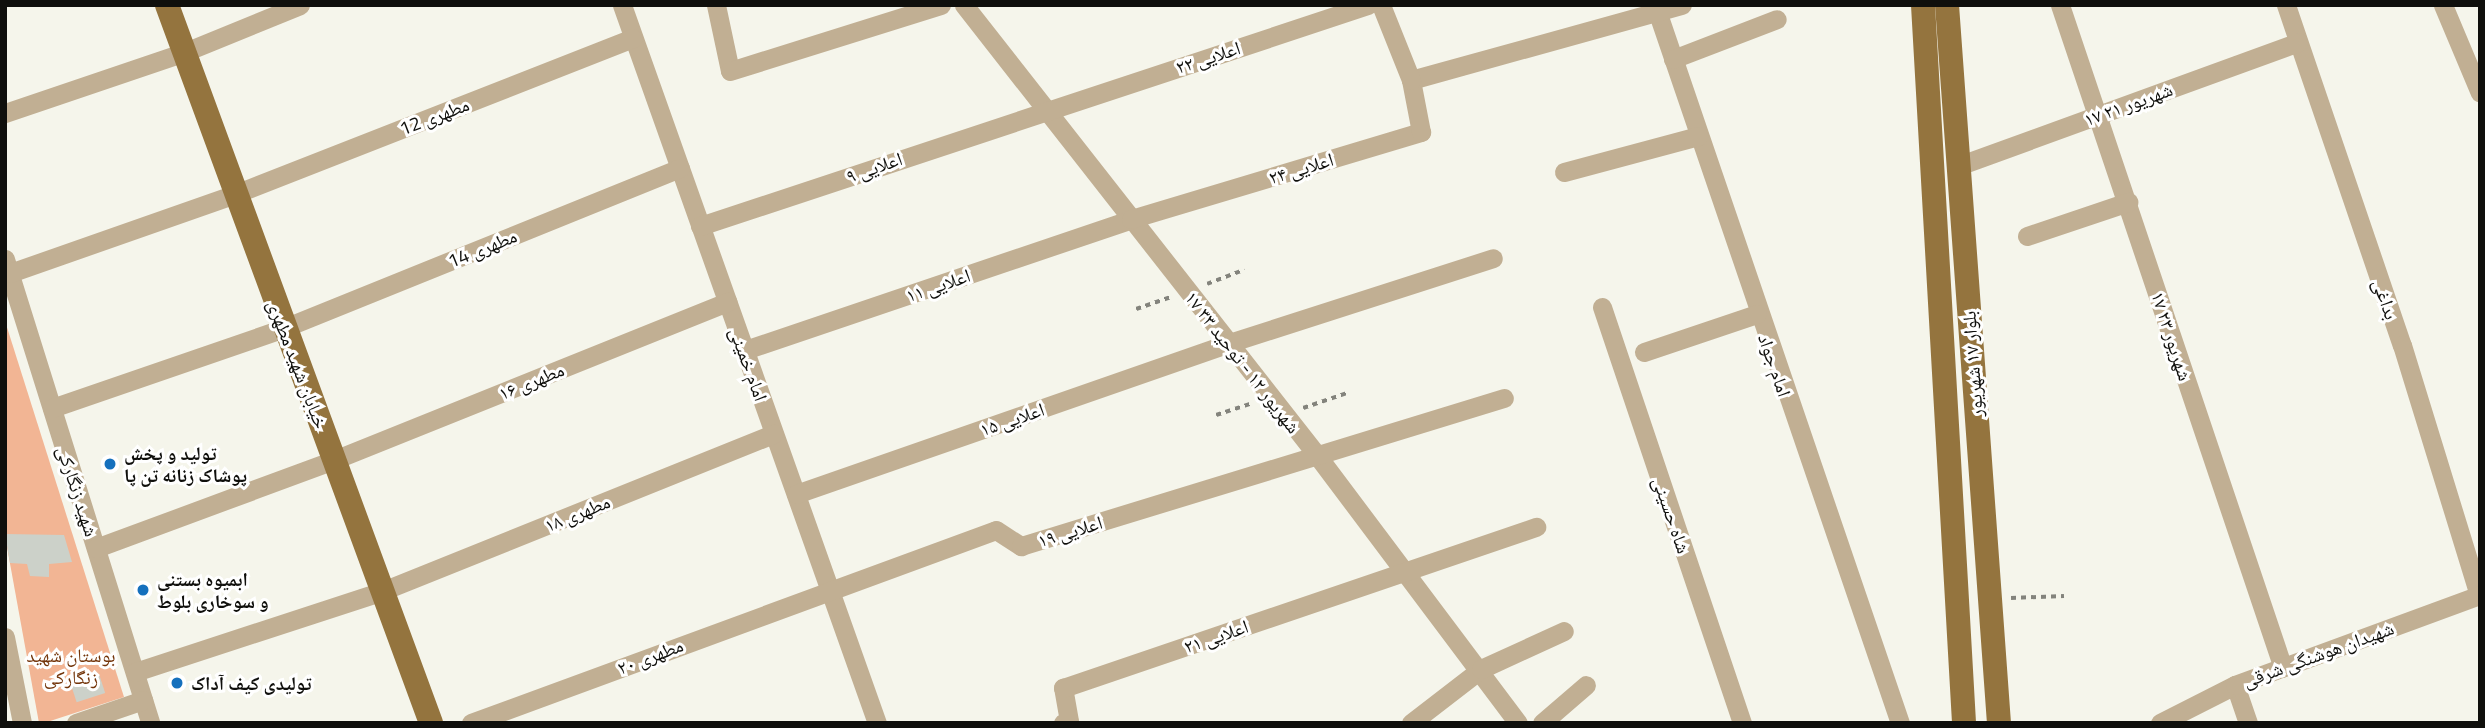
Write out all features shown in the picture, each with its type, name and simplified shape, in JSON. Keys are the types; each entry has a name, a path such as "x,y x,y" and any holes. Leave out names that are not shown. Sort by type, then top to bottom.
{"main road":[{"name":"خیابان شهید مطهری","path":"167,5 430,723"},
{"name":"بلوار ۱۷ شهریور","path":"1923,5 1963,720"},
{"name":"بلوار ۱۷ شهریور","path":"1947,5 1999,723"}],"street":[{"path":"5,113 185,52 300,5"},
{"name":"امام خمینی","path":"622,5 876,722"},
{"path":"716,5 730,71 941,5"},
{"name":"۱۷ شهریور ۱۲ - توحید ۳۳","path":"964,5 1316,454 1481,669 1518,723"},
{"name":"اعلایی ۲۲","path":"1047,108 1368,5"},
{"path":"1381,5 1411,80 1682,5"},
{"name":"۱۷ شهریور ۲۳","path":"2060,5 2283,668"},
{"name":"بداغی","path":"2286,5 2402,345 2479,595"},
{"path":"2443,5 2479,90"},
{"name":"امام جواد","path":"1657,10 1757,314 1900,723"},
{"path":"1673,58 1777,19"},
{"name":"مطهری 12","path":"8,266 234,194 634,38"},
{"name":"۱۷ شهریور ۲۱","path":"1958,166 2298,42"},
{"name":"اعلایی ۲۴","path":"1131,219 1421,132 1411,80"},
{"name":"اعلایی ۹","path":"700,226 1047,108"},
{"path":"1564,172 1698,136"},
{"name":"مطهری 14","path":"52,408 284,328 680,168"},
{"path":"2027,236 2128,202"},
{"name":"اعلایی ۱۱","path":"744,350 1131,219"},
{"name":"اعلایی ۱۵","path":"796,494 1228,343 1493,258"},
{"name":"شهید زنگارکی","path":"8,266 150,723"},
{"name":"مطهری ۱۶","path":"96,548 334,460 727,302"},
{"name":"شاه حسینی","path":"1602,307 1742,723"},
{"path":"1644,352 1757,314"},
{"path":"1316,454 1504,398"},
{"name":"مطهری ۱۸","path":"135,672 380,592 774,434"},
{"name":"اعلایی ۱۹","path":"829,589 996,530 1021,546 1316,454"},
{"path":"1406,572 1536,527"},
{"name":"اعلایی ۲۱","path":"1063,723 1069,721 1063,688 1406,572"},
{"name":"مطهری ۲۰","path":"471,723 829,589"},
{"name":"شهیدان هوشنگی شرقی","path":"2160,723 2235,685 2479,595"},
{"path":"1411,723 1481,669 1564,631"},
{"path":"5,637 15,714"},
{"path":"1542,723 1586,685"},
{"path":"2235,685 2248,723"},
{"path":"76,723 143,700"}],"path":[{"path":"1136,309 1244,271"},
{"path":"1285,415 1347,393"},
{"path":"1216,415 1272,398"},
{"path":"1988,598 2064,596"}],"green space":[{"name":"بوستان شهید زنگارکی","path":"5,321 124,697 44,723 39,723 5,536"}],"building":[{"path":"5,534 64,535 72,562 49,564 49,577 30,576 27,564 10,563"},
{"path":"99,674 105,693 77,702 70,683"}],"place":[{"name":"تولید و پخش پوشاک زنانه تن پا","path":"110,464"},
{"name":"ابمیوه بستنی و ‌سوخاری بلوط","path":"143,590"},
{"name":"تولیدی کیف آداک","path":"177,683"}]}
